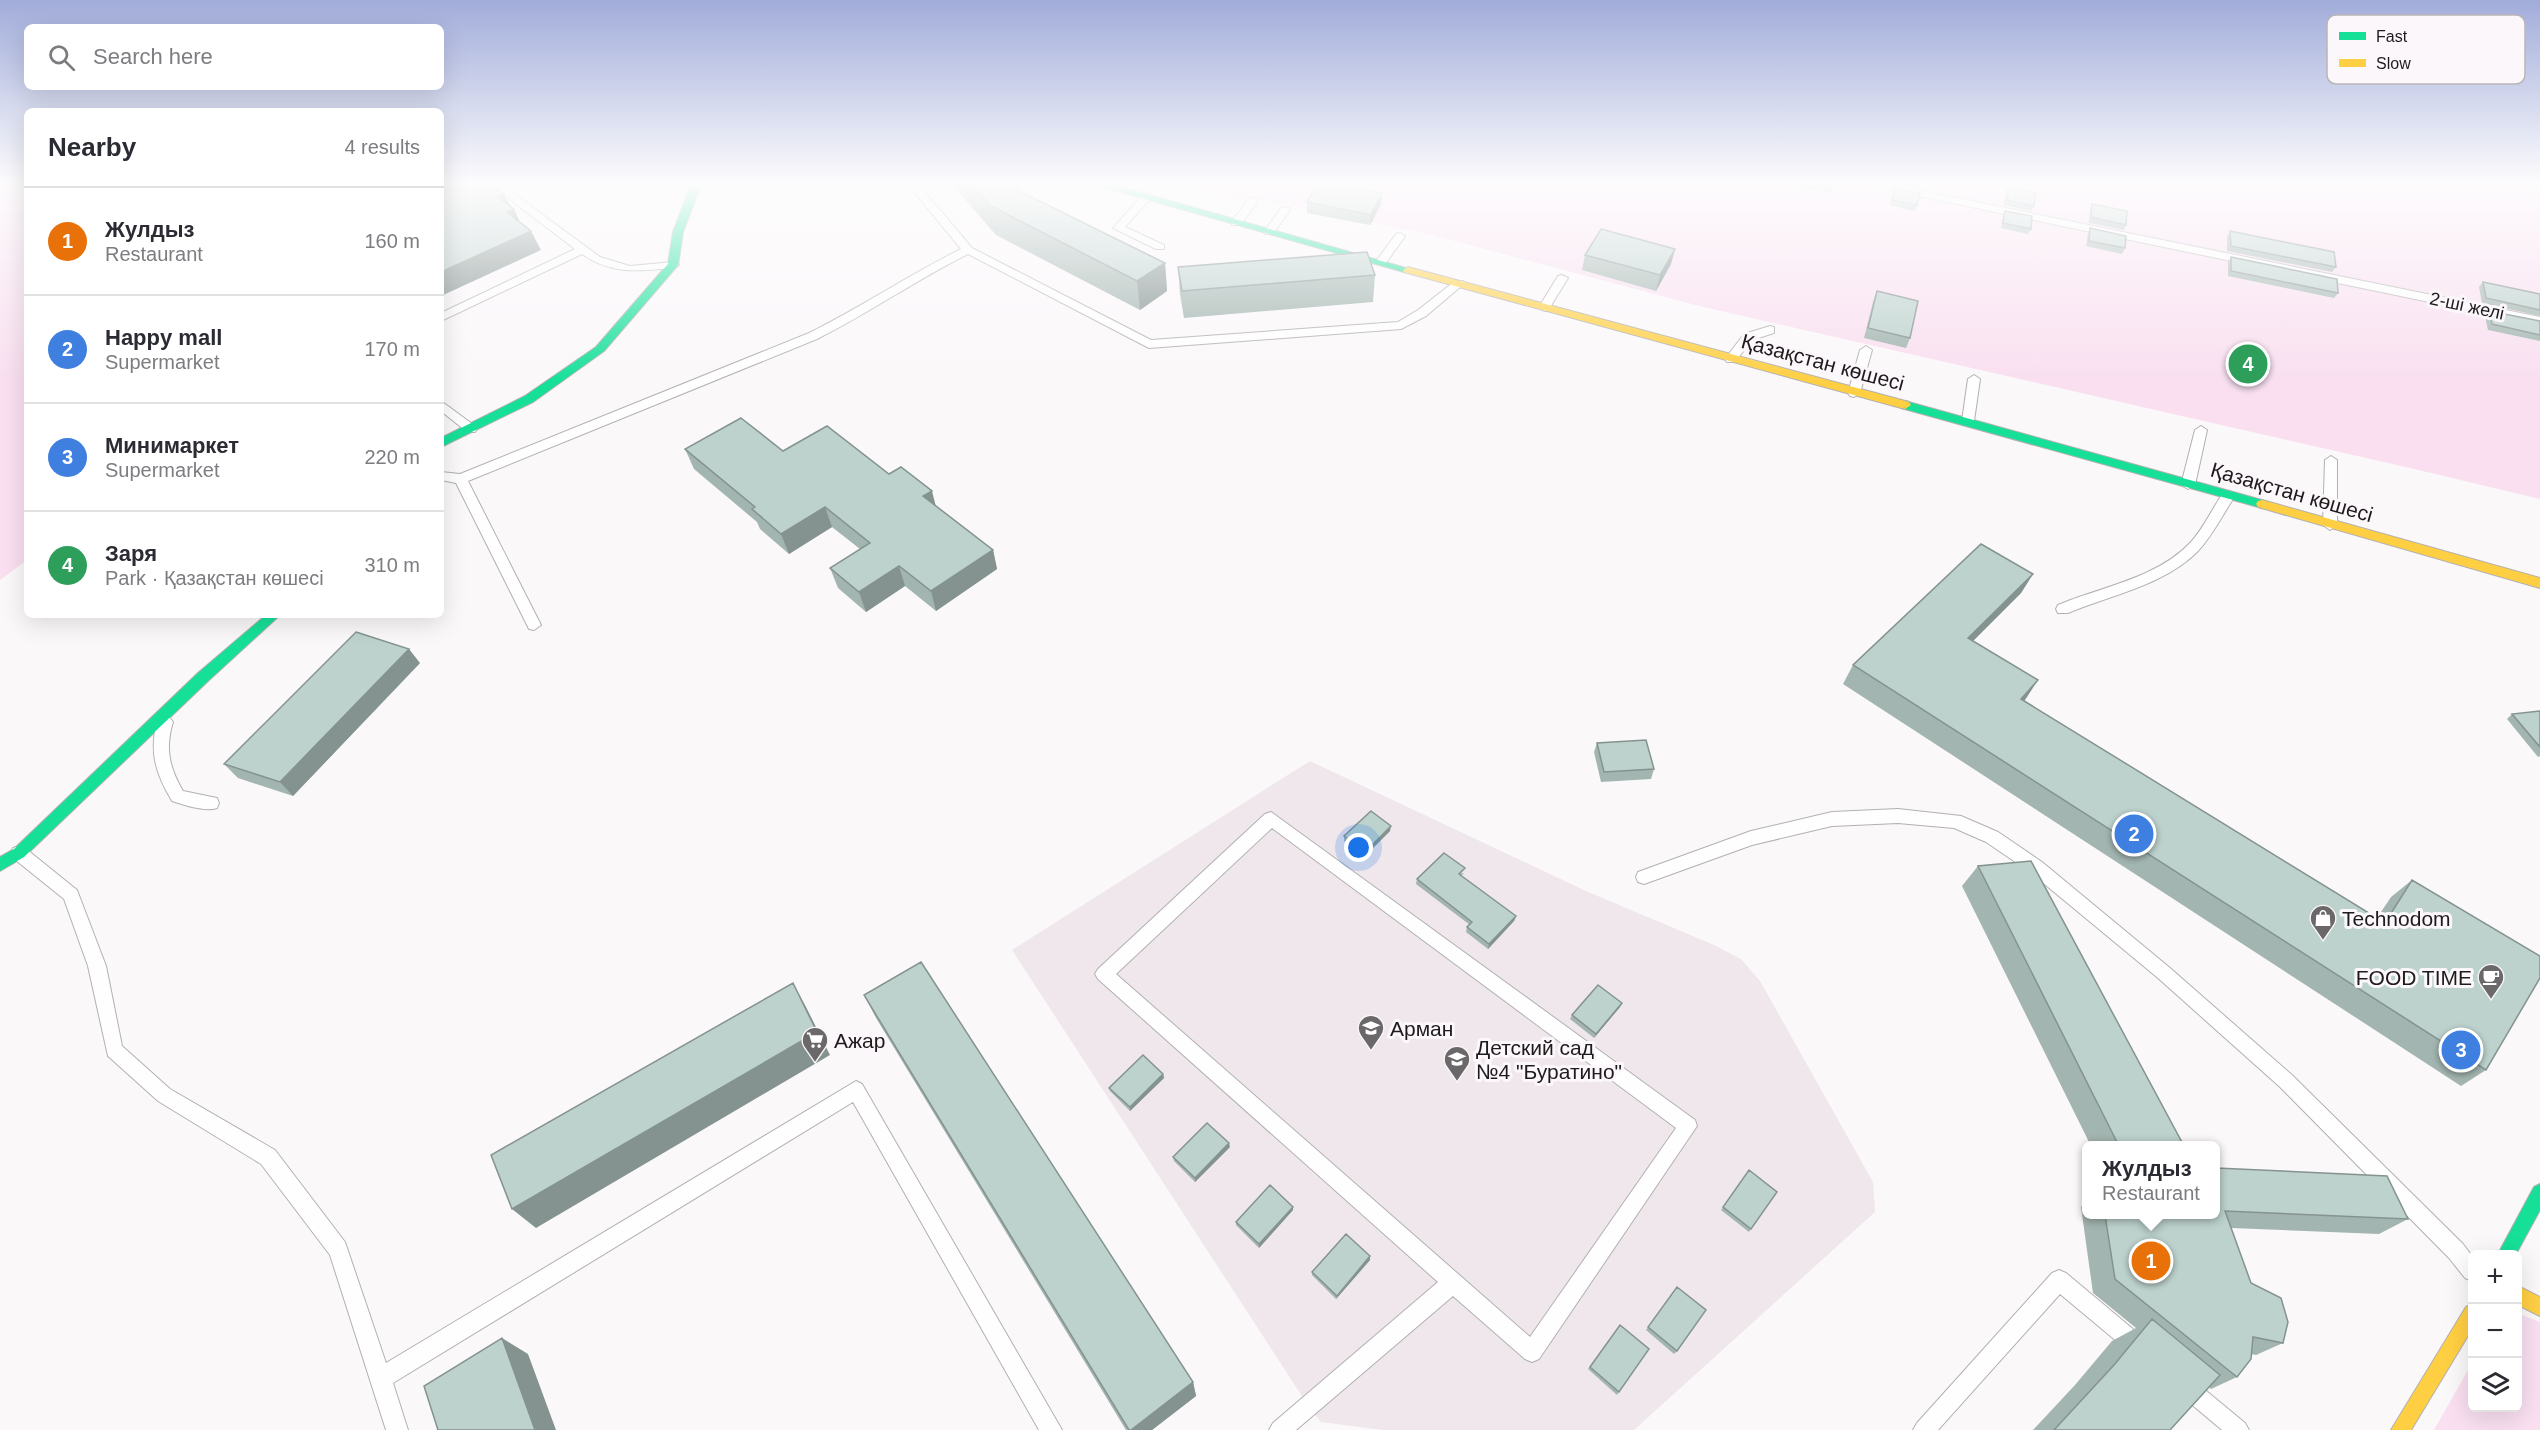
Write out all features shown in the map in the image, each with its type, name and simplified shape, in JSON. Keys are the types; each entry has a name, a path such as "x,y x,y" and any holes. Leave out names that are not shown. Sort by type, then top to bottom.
{"street":[{"path":"444,442 529,399 600,349 628,320 673,265 675,249"},
{"name":"Қазақстан көшесі","path":"1331,249 1854,393 1968,422 2540,583"},
{"path":"0,865 19,853 169,710 271,618"},
{"path":"2509,1250 2540,1193"},
{"path":"2522,1298 2540,1307"},
{"path":"2400,1430 2468,1320"}],"lane":[{"path":"444,316 584,249 596,259 629,269 673,265"},
{"path":"1381,262 1391,249"},
{"name":"2-ші желі","path":"2189,249 2540,321"},
{"path":"444,476 461,479 813,336 849,318 916,276 968,250 1149,344 1401,325 1422,313 1459,283"},
{"path":"1545,307 1562,278"},
{"path":"1731,359 1748,337 1770,330"},
{"path":"1854,393 1866,350"},
{"path":"1968,422 1974,379"},
{"path":"444,407 471,429"},
{"path":"2188,485 2201,430"},
{"path":"2330,525 2331,460"},
{"path":"461,479 477,518 516,587 534,625"},
{"path":"2063,609 2147,576 2179,560 2195,546 2228,496"},
{"path":"169,710 159,741 163,772 178,796 211,803"},
{"path":"1644,876 1751,838 1832,819 1898,816 1955,821 1992,837 2036,867 2155,965 2286,1081 2456,1251 2468,1266"},
{"path":"1271,819 1688,1126 1532,1352 1454,1283 1104,974 1271,819"},
{"path":"19,853 71,895 97,966 114,1050 164,1095 268,1157 338,1249 397,1430"},
{"path":"381,1378 856,1090 1051,1430"},
{"path":"1924,1430 2059,1280 2238,1430"},
{"path":"1280,1430 1454,1283"}],"shaded area":[{"path":"0,249 24,249 24,562 0,580"},
{"path":"1484,249 2540,249 2540,499 2410,468 1699,306"},
{"name":"Детский сад №4 \"Буратино\"","path":"1310,761 1586,891 1714,945 1741,959 1760,981 1873,1182 1875,1212 1634,1430 1382,1430 1321,1422 1309,1407 1012,950"},
{"path":"2522,1315 2540,1322 2540,1430 2434,1430 2468,1370 2468,1412 2522,1412"}],"building":[{"path":"444,249 492,249 444,271"},
{"path":"1074,249 1136,249 1165,263 1137,281"},
{"path":"1589,249 1675,249 1660,275 1585,255"},
{"path":"2245,249 2318,249 2334,252 2336,267"},
{"path":"1367,252 1375,275 1182,291 1178,267"},
{"path":"2231,257 2337,279 2338,293 2231,271"},
{"path":"2483,282 2540,294 2540,310 2486,298"},
{"path":"1877,291 1918,301 1910,338 1868,328"},
{"path":"2489,311 2540,321 2540,335 2492,324"},
{"path":"741,418 783,451 827,426 889,474 901,467 932,491 923,496 993,550 931,591 899,566 859,592 830,568 870,543 825,507 781,534 752,509 755,507 685,449"},
{"path":"1981,544 2033,574 1968,638 2038,680 2021,699 2385,923 2412,880 2540,956 2540,978 2486,1070 1853,665"},
{"path":"356,632 409,649 280,782 224,764"},
{"path":"2540,711 2540,747 2512,714"},
{"path":"1646,740 1654,769 1604,772 1597,743"},
{"path":"1371,811 1391,826 1365,852 1344,836"},
{"path":"1444,853 1465,868 1459,874 1516,916 1489,944 1467,927 1472,922 1417,879"},
{"path":"2031,861 2181,1141 2116,1141 1978,866"},
{"path":"921,962 1193,1382 1131,1430 864,995"},
{"path":"793,983 817,1032 512,1209 491,1155"},
{"path":"1598,985 1622,1003 1596,1034 1572,1015"},
{"path":"1143,1055 1163,1074 1130,1107 1109,1088"},
{"path":"1207,1123 1229,1143 1195,1178 1173,1157"},
{"path":"2220,1168 2387,1176 2408,1219 2225,1211 2251,1283 2281,1298 2288,1322 2283,1343 2253,1337 2251,1359 2237,1377 2115,1279 2106,1219 2220,1219"},
{"path":"1749,1170 1777,1192 1751,1229 1723,1207"},
{"path":"1270,1185 1293,1207 1259,1244 1236,1222"},
{"path":"1346,1234 1370,1256 1337,1296 1312,1272"},
{"path":"1677,1287 1706,1310 1677,1351 1648,1327"},
{"path":"2152,1319 2220,1375 2170,1430 2054,1430 2114,1365"},
{"path":"1620,1325 1649,1349 1619,1392 1590,1367"},
{"path":"502,1338 535,1430 438,1430 424,1386"}],"traffic: fast":[{"path":"444,442 529,399 600,349 673,265 675,249"},
{"path":"1332,249 1408,270"},
{"path":"1905,405 2262,504"},
{"path":"0,865 19,853 203,677 271,618"},
{"path":"2509,1250 2540,1193"}],"traffic: slow":[{"path":"1408,270 1905,405"},
{"path":"2262,504 2540,583"},
{"path":"2522,1297 2540,1307"},
{"path":"2400,1430 2468,1320"}],"place":[{"name":"Заря","path":"2248,364"},
{"name":"Happy mall","path":"2134,834"},
{"name":"Technodom","path":"2323,941"},
{"name":"FOOD TIME","path":"2491,1000"},
{"name":"Минимаркет","path":"2461,1050"},
{"name":"Арман","path":"1371,1051"},
{"name":"Ажар","path":"815,1063"},
{"name":"Детский сад №4 \"Буратино\"","path":"1457,1082"},
{"name":"Жулдыз","path":"2151,1261"}]}
